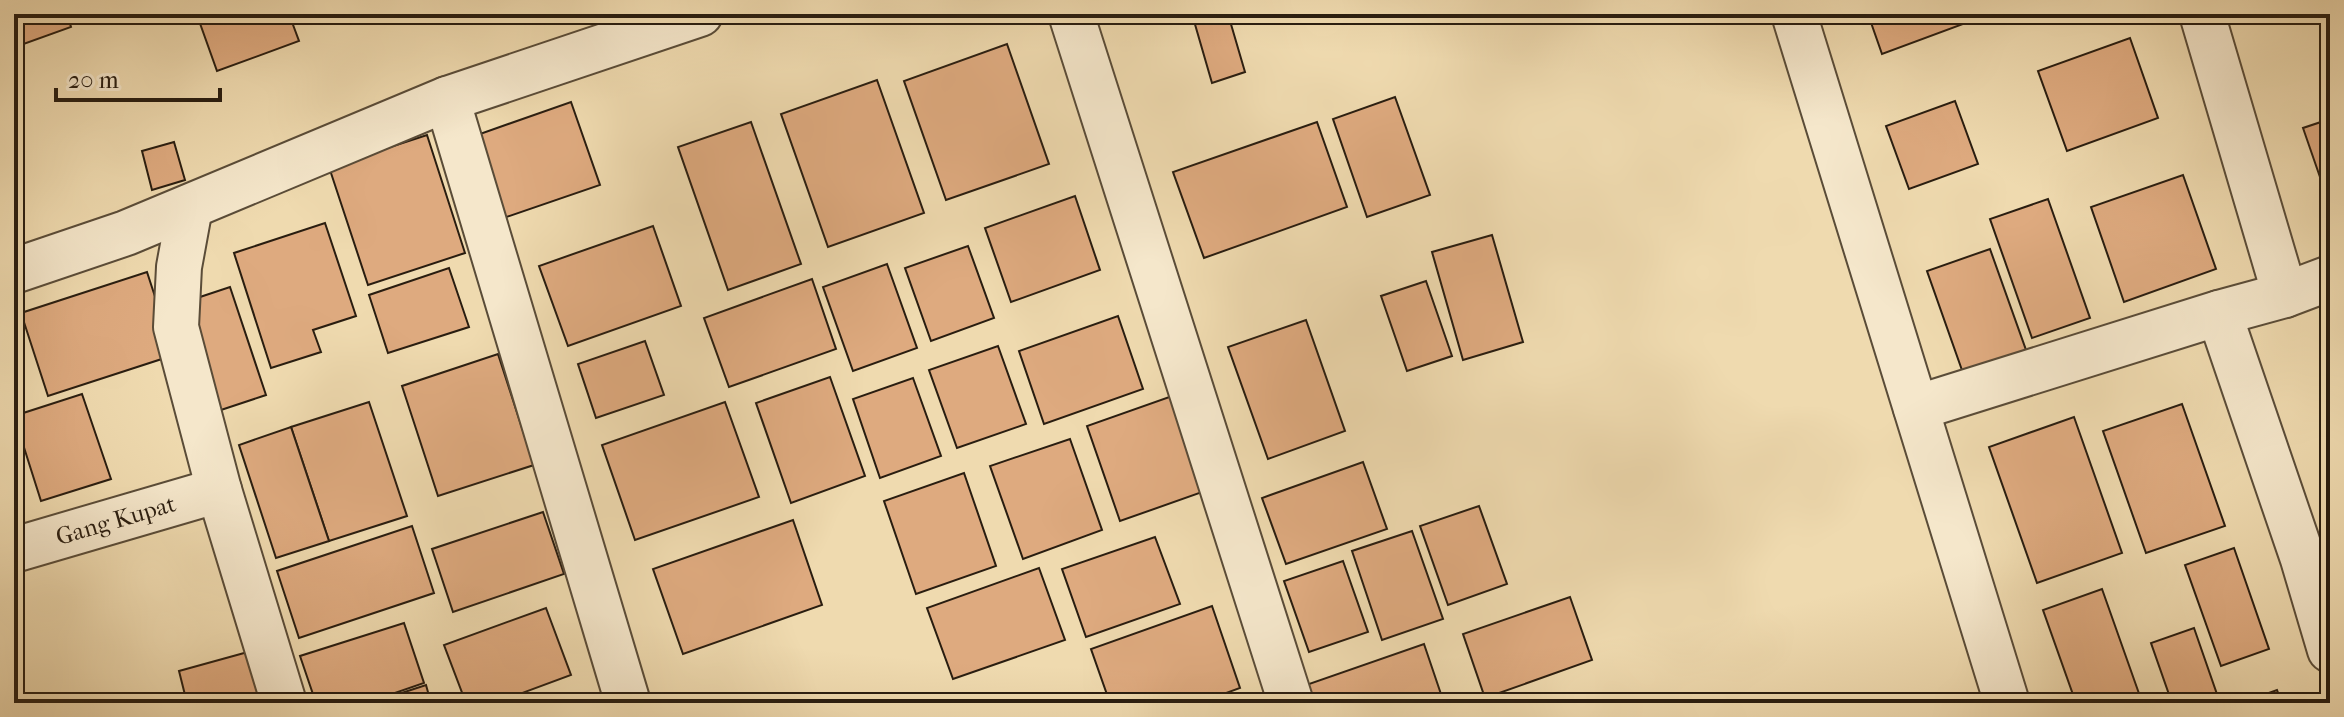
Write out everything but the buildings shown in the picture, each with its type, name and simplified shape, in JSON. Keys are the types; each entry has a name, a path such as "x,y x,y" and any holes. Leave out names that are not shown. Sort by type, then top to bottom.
{"street":[{"path":"14,271 126,233 447,99 700,14"},
{"path":"1071,14 1291,703"},
{"path":"1794,14 2007,703"},
{"path":"2202,14 2285,295"},
{"path":"447,99 628,703"},
{"path":"190,207 179,267 176,327 219,490 284,703"},
{"path":"1916,408 2285,295 2330,278"},
{"path":"2219,313 2316,554 2330,650"},
{"name":"Gang Kupat","path":"14,550 219,490"}]}
